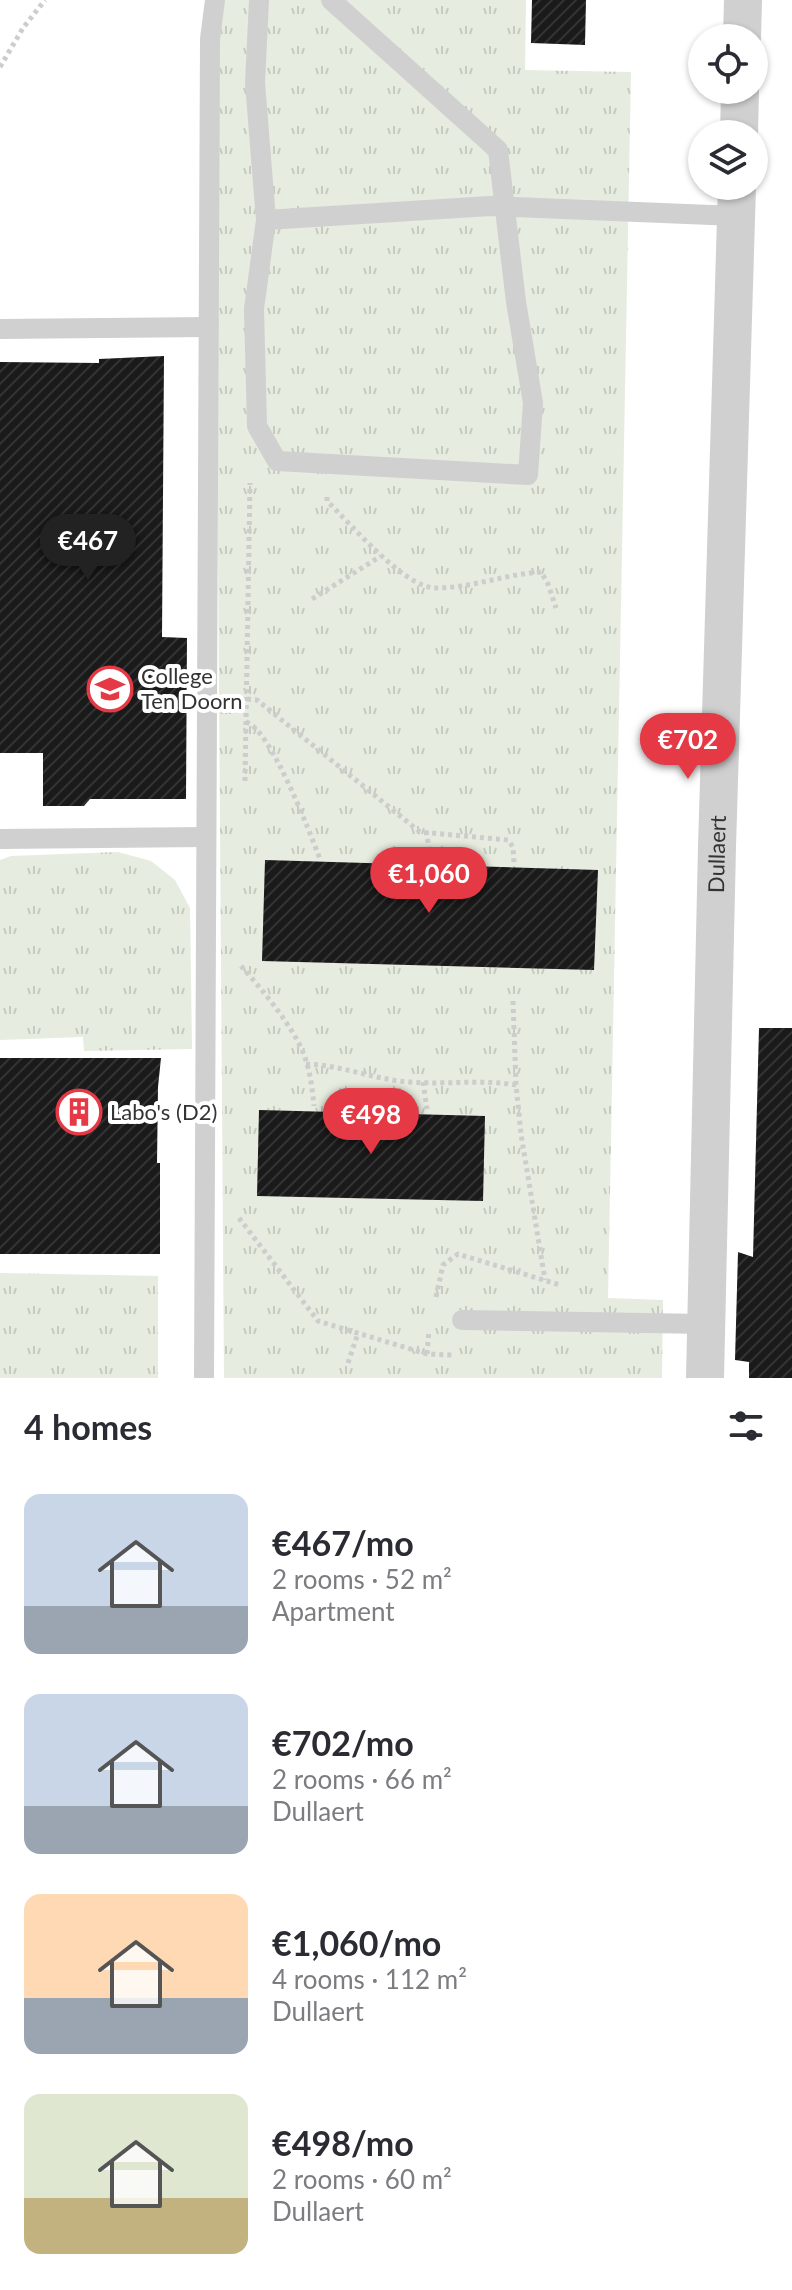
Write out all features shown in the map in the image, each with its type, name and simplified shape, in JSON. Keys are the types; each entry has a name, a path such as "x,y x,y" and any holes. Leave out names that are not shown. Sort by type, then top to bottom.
{"street":[{"path":"742,24 743,0"},
{"name":"Dullaert","path":"705,1378 717,832 737,201"}],"lane":[{"path":"204,1378 210,39 215,0"},
{"path":"259,0 255,83 266,220 254,309 257,426 277,461 528,475 533,403 516,302 498,150 331,0"},
{"path":"266,220 505,207 737,201"},
{"path":"0,329 209,327"},
{"path":"0,839 205,837"},
{"path":"462,1320 706,1324"}],"path":[{"path":"0,67 23,28 45,0"},
{"path":"323,464 327,501 381,556 418,585 437,588 541,572 556,608"},
{"path":"312,599 381,556"},
{"path":"247,699 257,700 420,832 508,840 513,847 514,863"},
{"path":"246,722 254,724 263,736 299,806 320,859"},
{"path":"426,831 432,862"},
{"path":"241,966 260,987 301,1048 314,1106"},
{"path":"513,1001 521,1134 545,1280"},
{"path":"306,1064 327,1065 408,1082 498,1082 516,1085"},
{"path":"423,1082 427,1109"},
{"path":"234,1218 242,1218 318,1321 427,1354 455,1355"},
{"path":"348,1363 358,1333"}],"green space":[{"path":"214,0 526,0 525,70 631,72 608,1298 663,1300 662,1378 224,1378"},
{"path":"118,852 151,861 175,880 190,908 192,1049 84,1051 83,1037 0,1040 0,860 11,856"},
{"path":"0,1273 158,1276 158,1378 0,1378"}],"building":[{"path":"532,0 586,0 585,45 531,43"},
{"path":"164,356 162,637 187,638 186,799 90,799 84,806 43,806 43,753 0,753 0,362 99,363 99,359"},
{"path":"265,860 598,870 594,970 262,961"},
{"path":"759,1028 792,1028 792,1378 749,1378 749,1362 735,1360 738,1252 753,1257"},
{"name":"Labo's (D2)","path":"0,1058 161,1058 157,1163 160,1163 160,1254 0,1254"},
{"path":"259,1110 485,1116 483,1201 257,1196"}],"place":[{"name":"College Ten Doorn","path":"110,689"},
{"name":"Labo's (D2)","path":"79,1112"}]}
